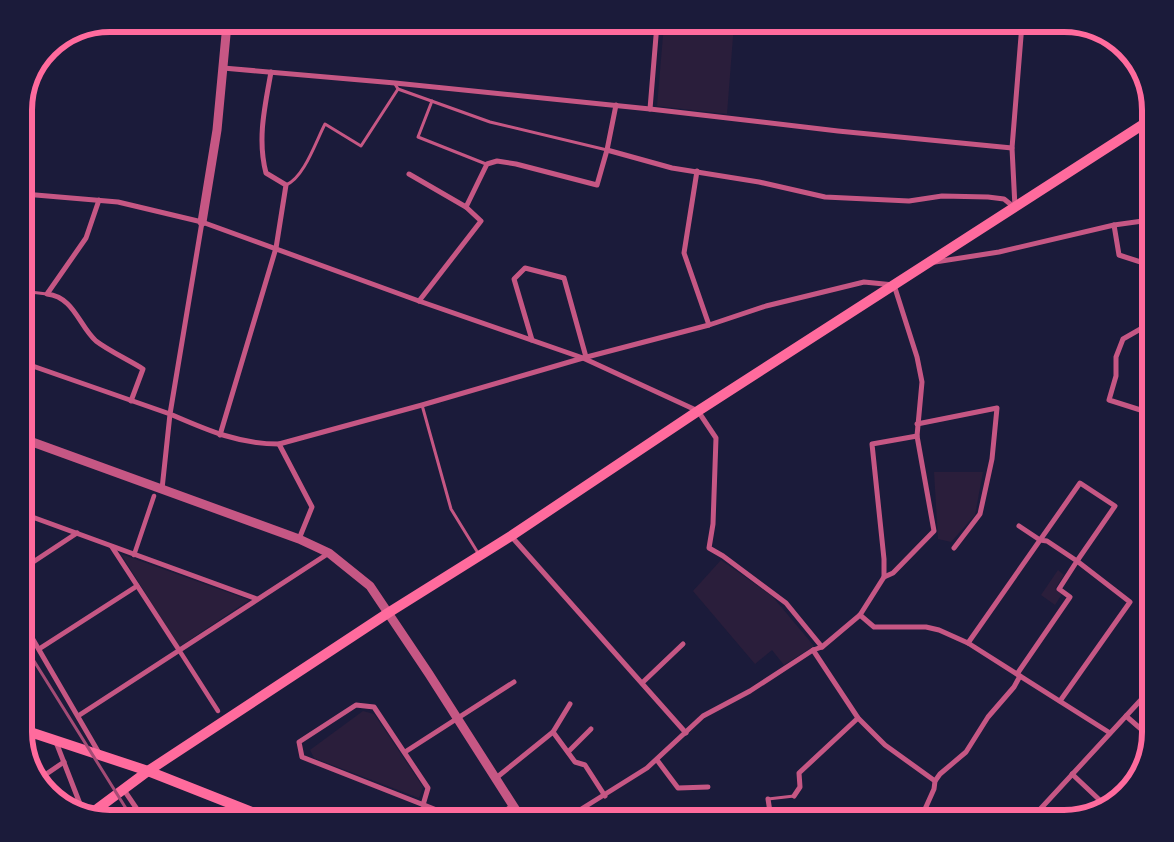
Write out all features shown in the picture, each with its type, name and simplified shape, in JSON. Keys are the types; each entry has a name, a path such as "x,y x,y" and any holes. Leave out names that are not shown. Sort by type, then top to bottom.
{"main road":[{"path":"98,808 148,771 388,613 511,536 698,411 1142,126"},
{"path":"33,733 148,771 247,810"}],"street":[{"path":"162,489 170,414 217,130 226,32"},
{"path":"650,109 657,32"},
{"path":"1015,208 1012,148 1021,32"},
{"path":"223,68 616,105 838,131 1012,148"},
{"path":"220,435 276,248 286,185 266,174 262,158 263,119 271,72"},
{"path":"466,206 487,164 497,161 516,164 597,185 607,150 616,105"},
{"path":"607,150 672,168 760,182 825,197 908,201 942,196 988,196 1004,199 1015,208"},
{"path":"697,171 684,253 709,325"},
{"path":"409,174 466,206 481,220 419,301"},
{"path":"33,195 118,202 202,222 419,301 585,358 698,411 716,438 713,524 708,548 723,556 786,603 822,647"},
{"path":"99,200 86,238 47,294 56,295 70,306 96,340 143,369 132,401"},
{"path":"928,263 999,252 1114,225 1142,221"},
{"path":"1114,225 1119,255 1142,262"},
{"path":"532,340 514,280 525,268 564,278 585,358"},
{"path":"33,366 170,414 220,435 261,444 279,444 709,325 766,306 864,282 894,285 917,358 922,382 917,436 934,531 893,573 884,577"},
{"path":"1142,328 1123,339 1116,357 1116,376 1109,400 1142,410"},
{"path":"917,424 997,408 992,459 980,514 954,548"},
{"path":"581,810 657,760 703,716 750,691 814,650 822,647 860,615 884,577 884,559 872,444 917,436"},
{"path":"33,442 299,539 329,553 370,586 516,810"},
{"path":"279,444 312,507 299,539"},
{"path":"925,810 935,781 940,774 966,752 988,717 1014,687 1019,675 1070,597 1059,588 1115,506 1080,483 968,643"},
{"path":"134,555 154,496"},
{"path":"33,517 257,599"},
{"path":"1018,526 1040,540 1047,541 1077,561 1130,602 1060,701"},
{"path":"33,562 77,533"},
{"path":"511,536 686,733"},
{"path":"112,547 218,711"},
{"path":"78,716 329,553"},
{"path":"39,648 137,586"},
{"path":"860,615 874,627 926,627 939,630 968,643 1110,733"},
{"path":"33,638 100,756"},
{"path":"642,683 683,644"},
{"path":"814,650 858,718 885,745 935,781"},
{"path":"405,752 514,682"},
{"path":"1039,810 1142,699"},
{"path":"496,778 553,732 570,704"},
{"path":"424,805 428,788 374,707 356,705 299,742 302,757 437,810"},
{"path":"1126,716 1142,730"},
{"path":"794,796 800,788 799,773 858,718"},
{"path":"568,752 591,729"},
{"path":"553,732 575,762 585,765 604,796"},
{"path":"55,740 80,803"},
{"path":"657,760 678,788 708,787"},
{"path":"46,775 64,762"},
{"path":"1072,774 1100,800"},
{"path":"124,790 138,810"},
{"path":"768,799 770,810"},
{"path":"506,810 513,804"}],"lane":[{"path":"395,83 398,89 490,122 607,150"},
{"path":"286,185 292,183 300,175 325,124 361,146 398,89"},
{"path":"432,101 418,138 487,164"},
{"path":"33,292 47,294"},
{"path":"422,405 451,509 480,555"},
{"path":"768,799 794,796"}],"shaded area":[{"path":"663,32 733,32 727,114 657,106"},
{"path":"934,472 983,472 975,515 951,542 938,539"},
{"path":"121,554 249,600 179,647"},
{"path":"721,560 772,596 814,646 784,665 772,650 755,664 693,591"},
{"path":"1058,570 1064,575 1055,589 1062,594 1055,605 1041,595"},
{"path":"363,711 374,714 423,787 419,798 314,758 310,750"}],"railway":[{"path":"33,659 127,810"}]}
